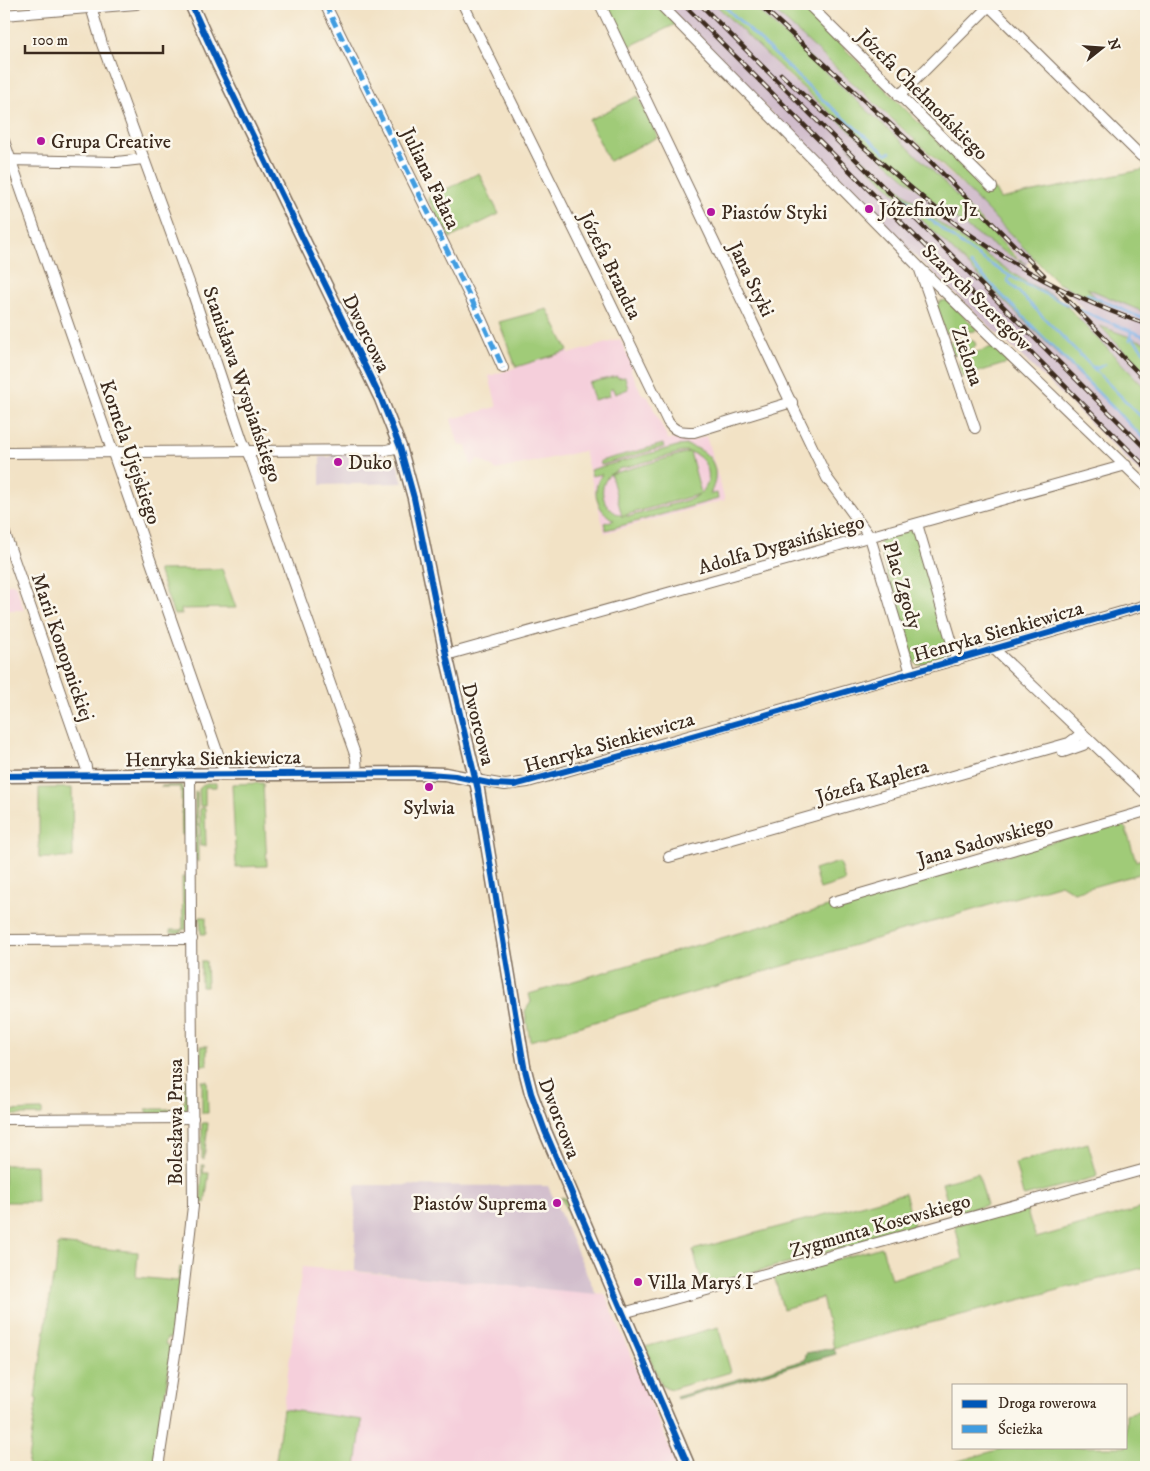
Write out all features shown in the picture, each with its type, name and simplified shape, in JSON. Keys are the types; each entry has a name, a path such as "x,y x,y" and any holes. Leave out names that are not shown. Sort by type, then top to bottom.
{"street":[{"path":"4,15 136,4"},
{"name":"Dworcowa","path":"191,4 219,66 381,399 400,447 414,498 446,656 476,780 528,1080 546,1131 689,1467"},
{"name":"Juliana Fałata","path":"325,4 478,312 503,368"},
{"name":"Józefa Brandta","path":"463,4 673,429 680,432 694,432 792,402"},
{"name":"Jana Styki","path":"600,4 827,478 870,537"},
{"name":"Szarych Szeregów","path":"660,4 919,266 1146,486"},
{"name":"Józefa Chełmońskiego","path":"808,4 992,187"},
{"path":"899,96 989,4 1144,155"},
{"name":"Stanisława Wyspiańskiego","path":"91,8 190,285 246,451 356,757 357,773"},
{"name":"Kornela Ujejskiego","path":"4,140 8,161 225,774"},
{"path":"8,161 117,162 144,159"},
{"name":"Zielona","path":"919,266 975,428"},
{"path":"4,453 386,450 400,447"},
{"name":"Adolfa Dygasińskiego","path":"446,656 1126,465"},
{"name":"Plac Zgody","path":"917,524 957,660"},
{"name":"Marii Konopnickiej","path":"4,531 86,767 87,776"},
{"name":"Plac Zgody","path":"870,537 911,673"},
{"name":"Henryka Sienkiewicza","path":"4,776 434,773 505,785 528,782 1146,606"},
{"path":"994,649 1146,794"},
{"name":"Józefa Kaplera","path":"669,857 1069,743 1081,734"},
{"name":"Józefa Kaplera","path":"806,825 1079,747 1089,741"},
{"name":"Bolesława Prusa","path":"158,1467 178,1335 193,1216 190,775"},
{"name":"Jana Sadowskiego","path":"833,902 1146,811"},
{"path":"4,940 192,939"},
{"path":"4,1120 193,1118"},
{"name":"Zygmunta Kosewskiego","path":"623,1313 1146,1170"}],"shaded area":[{"path":"663,4 715,4 788,76 912,185 1006,254 1024,263 926,164 751,4 767,4 978,200 1033,257 1026,265 1061,300 1026,282 986,257 945,227 854,153 1146,441 1146,479 1055,388 880,223"},
{"path":"1058,283 1100,303 1086,287 1146,313 1146,343 1101,327 1146,374 1146,389 1078,318 1085,311"},
{"path":"620,339 632,365 631,371 642,394 648,397 668,439 691,441 706,436 725,500 605,533 584,451 495,470 478,459 471,466 466,445 459,446 451,419 497,407 489,376 568,351 569,354"},
{"path":"382,453 397,463 403,483 320,485 320,457 330,457 332,454"},
{"path":"4,584 15,584 24,610 4,610"},
{"path":"355,1185 548,1186 596,1294 355,1271"},
{"path":"302,1267 605,1294 678,1467 356,1467 362,1420 283,1409"}],"green space":[{"path":"604,4 656,4 676,24 626,48"},
{"path":"715,4 751,4 926,164 1019,260 963,225 886,162 809,94"},
{"path":"767,4 800,4 986,190 995,190 1000,199 1146,169 1146,313 1087,288 1102,304 1058,283 952,174"},
{"path":"638,96 658,137 609,161 589,120"},
{"path":"847,146 945,227 1026,282 1061,300 1146,389 1146,441"},
{"path":"479,173 499,214 450,238 444,226 441,226 428,198"},
{"path":"948,300 977,329 976,331 946,333 935,306 941,301"},
{"path":"547,309 568,351 516,367 499,322"},
{"path":"1100,326 1146,343 1146,374"},
{"path":"959,338 974,341 976,345 965,353 951,354 949,343 953,339"},
{"path":"992,347 996,348 1011,362 962,377 959,364 962,358"},
{"path":"617,376 618,378 625,377 628,389 615,394 613,389 611,389 609,396 594,400 589,383"},
{"path":"663,444 664,447 601,465 600,461"},
{"path":"686,445 695,448 709,457 715,470 714,485 710,494 717,493 718,499 606,530 604,523 614,520 603,511 597,500 596,487 602,474 592,476 590,470","holes":["686,451 689,452 611,474 619,469","690,452 701,459 708,469 708,482 701,493","610,474 622,516 615,513 606,504 603,492 603,486","700,494 691,499 631,516 622,516"]},
{"path":"912,530 915,531 952,656 918,665 912,660 879,547 880,539"},
{"path":"222,569 236,608 181,609 182,614 174,615 158,570"},
{"path":"206,783 216,783 216,787 205,787 205,806 200,806 199,789"},
{"path":"263,783 267,866 236,867 232,784"},
{"path":"182,785 184,792 187,792 188,833 182,835 181,787 161,786"},
{"path":"39,788 72,788 73,858 39,858"},
{"path":"195,792 197,792 198,862 195,860"},
{"path":"200,808 205,808 206,846 200,846"},
{"path":"1120,822 1126,829 1136,861 1146,858 1146,872 1074,892 1061,884 530,1041 525,1011 531,1002 529,994"},
{"path":"839,862 845,881 820,889 814,870"},
{"path":"182,877 188,877 186,930 184,929 179,933 171,933 170,930 181,930 183,927"},
{"path":"200,917 206,917 206,934 201,934"},
{"path":"201,961 206,961 207,987 201,987"},
{"path":"201,1046 207,1046 207,1065 201,1065"},
{"path":"185,1080 188,1080 189,1098 188,1106 183,1113 147,1114 146,1109 178,1109 185,1101"},
{"path":"202,1081 207,1081 208,1113 202,1113"},
{"path":"42,1110 42,1115 4,1115 4,1111"},
{"path":"202,1123 208,1123 204,1159 202,1159"},
{"path":"1088,1143 1096,1177 1023,1195 1015,1163"},
{"path":"4,1165 36,1165 37,1202 4,1202"},
{"path":"202,1165 204,1165 203,1173 209,1173 205,1203 201,1202"},
{"path":"978,1173 987,1205 951,1215 942,1183"},
{"path":"905,1193 914,1225 909,1230 706,1285 701,1279 693,1250"},
{"path":"561,1197 568,1199 573,1217 577,1221 573,1226"},
{"path":"1025,1206 1036,1238 1146,1207 1146,1267 834,1348 822,1298 783,1309 774,1276 882,1247 891,1279 963,1259 955,1225"},
{"path":"58,1244 138,1252 136,1277 178,1281 180,1267 182,1267 174,1337 167,1338 165,1344 172,1348 154,1467 27,1467 37,1399 35,1398 53,1277 55,1277"},
{"path":"718,1327 731,1372 672,1389 662,1386 645,1347"},
{"path":"834,1348 836,1354 677,1399 676,1397 805,1360 806,1353"},
{"path":"283,1409 362,1420 356,1467 275,1467"},
{"path":"1146,1409 1146,1467 945,1467 944,1465 1004,1448 1128,1448 1128,1414"}],"waterway":[{"path":"722,4 823,100 884,152 887,154 890,152"},
{"path":"903,197 956,240 997,268 1026,285 1131,331"},
{"path":"971,264 1146,441"},
{"path":"1010,276 1007,280 1146,422"},
{"path":"1087,294 1146,320"},
{"path":"1130,340 1131,331 1146,337"},
{"path":"1131,336 1146,354"},
{"path":"1094,367 1098,368 1105,364"}],"railway":[{"path":"683,4 1146,467"},
{"path":"700,4 1146,449"},
{"path":"759,4 926,157 1044,275"},
{"path":"781,74 917,193 991,249 1078,297 1146,324"},
{"path":"1058,290 1146,381"}],"marked path":[{"path":"325,4 482,321 503,368"}],"cycle path":[{"path":"191,4 219,66 381,399 400,447 414,498 446,655 478,790 524,1066 531,1093 545,1131 689,1467"},
{"path":"4,776 415,773 455,776 493,784 514,785 654,747 1146,605"}],"place":[{"name":"Grupa Creative","path":"41,141"},
{"name":"Józefinów Jz","path":"869,209"},
{"name":"Piastów Styki","path":"711,212"},
{"name":"Duko","path":"338,462"},
{"name":"Sylwia","path":"429,787"},
{"name":"Piastów Suprema","path":"557,1203"},
{"name":"Villa Maryś I","path":"638,1282"}]}
